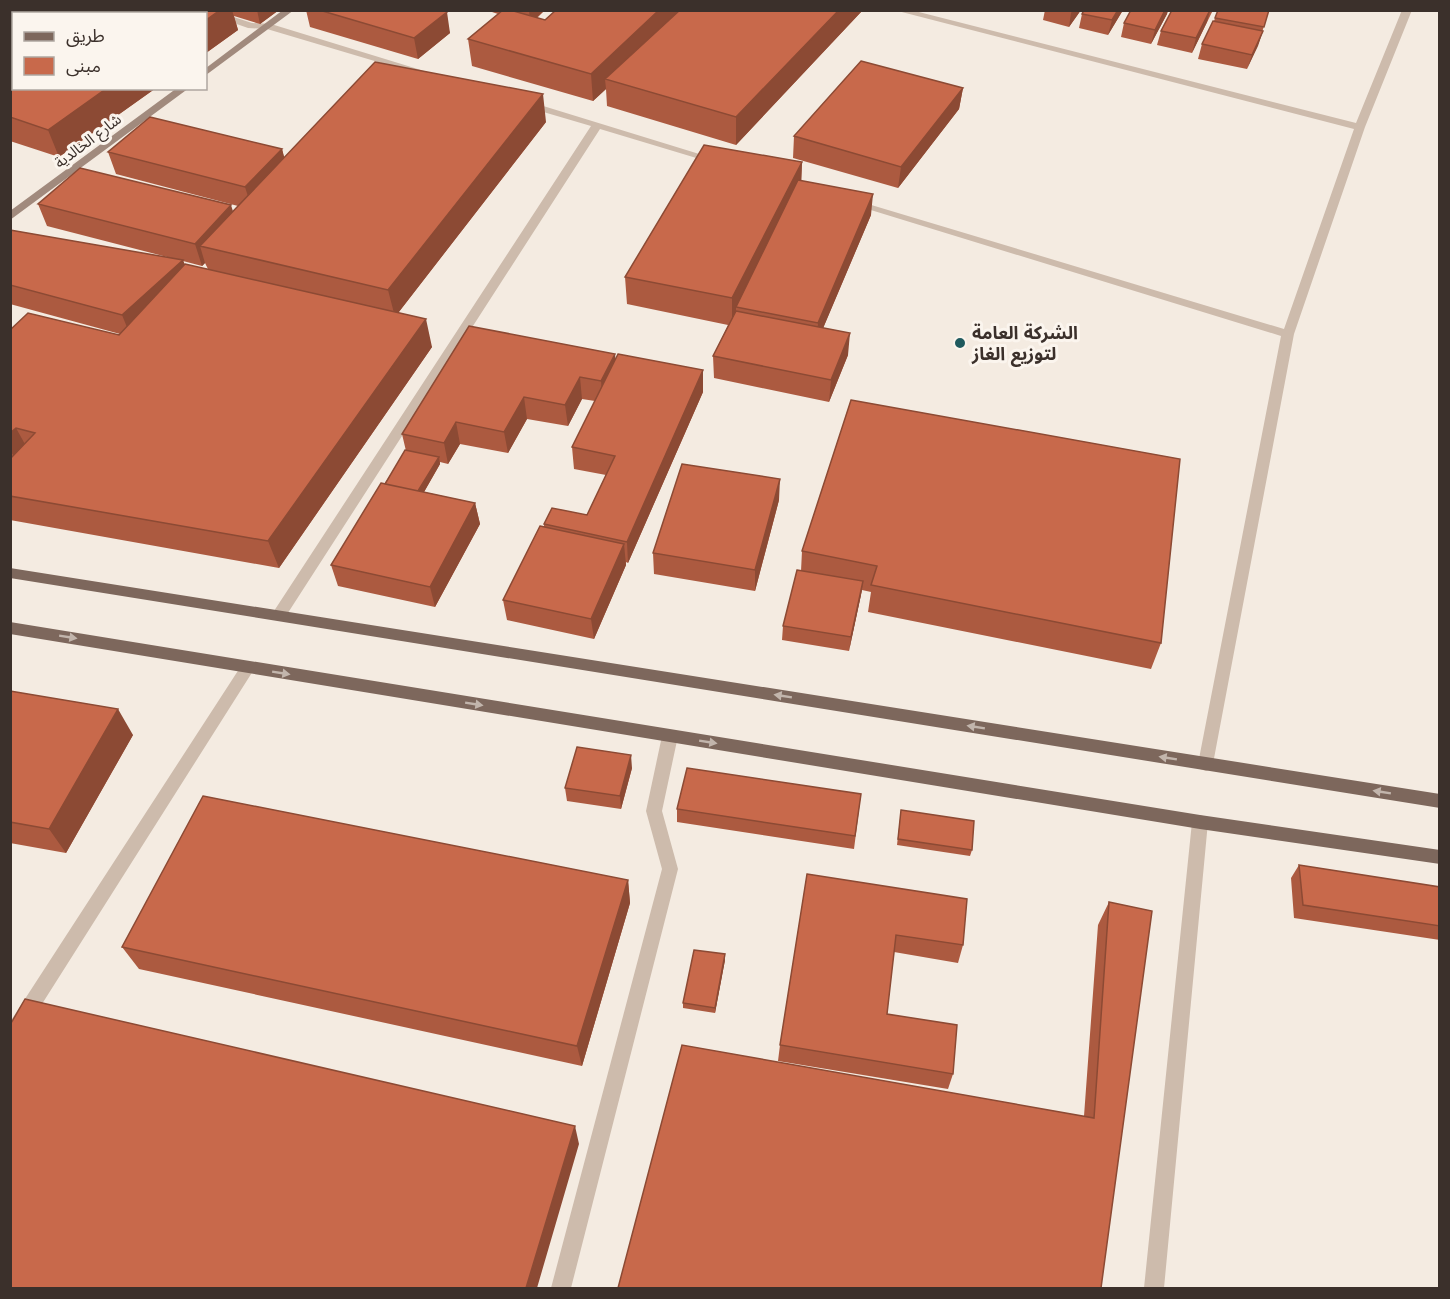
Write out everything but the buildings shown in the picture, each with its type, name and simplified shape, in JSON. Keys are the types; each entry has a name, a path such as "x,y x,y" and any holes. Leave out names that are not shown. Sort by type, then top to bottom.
{"main road":[{"path":"207,71 290,10"},
{"name":"شارع الخالدية","path":"10,217 181,90"},
{"path":"10,573 1440,801"},
{"path":"10,628 1200,822 1440,856"}],"street":[{"path":"201,10 250,26 268,26 438,77"},
{"path":"898,10 1360,127"},
{"path":"1206,764 1288,334 1360,127 1407,10"},
{"path":"517,101 733,166"},
{"path":"279,615 597,125"},
{"path":"846,200 1288,334"},
{"path":"10,1039 248,667"},
{"path":"561,1288 670,869 654,811 670,736"},
{"path":"1154,1288 1200,822"}],"place":[{"name":"الشركة العامة لتوزيع الغاز","path":"960,343"}]}
